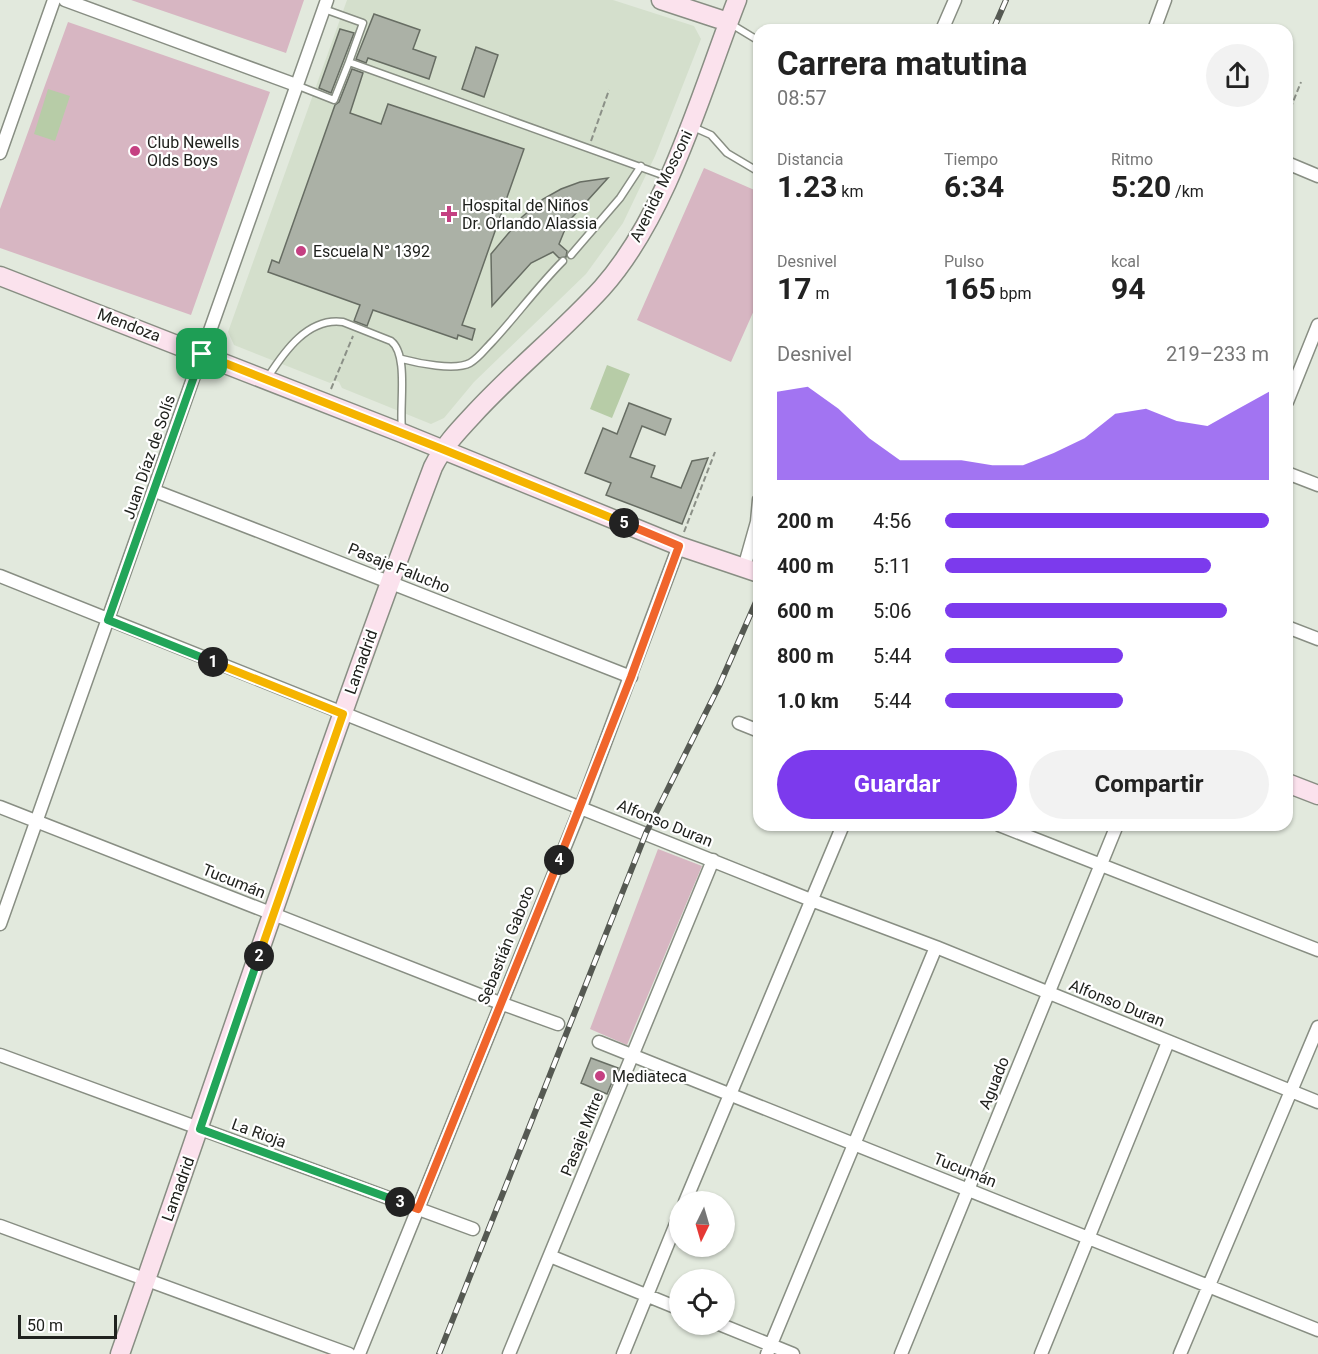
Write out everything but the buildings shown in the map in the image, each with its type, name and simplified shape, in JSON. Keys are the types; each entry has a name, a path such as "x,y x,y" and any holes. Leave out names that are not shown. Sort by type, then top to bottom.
{"street":[{"path":"0,153 54,0"},
{"path":"65,0 296,85"},
{"path":"661,0 728,22"},
{"name":"Avenida Mosconi","path":"442,449 482,405 603,287 630,250 669,177 737,0"},
{"path":"945,24 955,0"},
{"path":"1156,24 1165,0"},
{"name":"Juan Díaz de Solís","path":"0,924 326,4"},
{"path":"1293,166 1318,176"},
{"name":"Mendoza","path":"0,276 325,402 679,546 752,571"},
{"path":"1293,387 1318,324"},
{"name":"Lamadrid","path":"120,1354 343,714 433,466 442,449"},
{"path":"1293,475 1318,485"},
{"name":"Pasaje Falucho","path":"155,491 375,575 631,677"},
{"name":"Sebastián Gaboto","path":"359,1354 581,807 679,546"},
{"name":"Alfonso Duran","path":"0,576 811,900 936,947 1318,1102"},
{"path":"1293,629 1318,639"},
{"path":"739,723 753,729"},
{"path":"1293,785 1318,795"},
{"name":"Tucumán","path":"0,807 500,1004 558,1024"},
{"path":"690,1191 840,831"},
{"path":"1014,831 1318,950"},
{"name":"Aguado","path":"901,1354 1115,831"},
{"name":"Pasaje Mitre","path":"509,1354 713,860"},
{"path":"769,1350 936,947"},
{"path":"1180,1354 1293,1091 1318,1027"},
{"name":"Tucumán","path":"599,1042 1318,1330"},
{"path":"1041,1354 1168,1042"},
{"name":"La Rioja","path":"0,1055 473,1229"},
{"path":"0,1226 349,1354"},
{"path":"623,1354 669,1240"},
{"path":"550,1256 669,1304"},
{"path":"735,1332 769,1350 793,1354"}],"lane":[{"path":"296,85 334,100 349,62 363,23 326,4"},
{"path":"728,22 753,37"},
{"path":"349,62 669,177"},
{"path":"690,125 711,135 727,153 753,168"},
{"path":"571,255 620,198 641,166"},
{"path":"402,359 422,365 469,364 497,337 563,261"},
{"path":"266,380 282,356 298,339 321,324 343,322 396,345 402,359 402,433"}],"path":[{"path":"1293,102 1301,82"},
{"path":"588,148 609,90"},
{"path":"325,402 353,334"},
{"path":"679,546 715,452"}],"shaded area":[{"path":"131,0 304,0 286,53"},
{"name":"Hospital de Niños Dr. Orlando Alassia","path":"347,0 613,0 694,26 701,39 655,156 623,223 586,274 474,382 444,418 431,424 342,388 335,380 330,383 234,345 228,332"},
{"name":"Club Newells Olds Boys","path":"68,22 270,92 191,315 0,248 0,209"},
{"path":"48,89 70,96 55,141 34,134"},
{"path":"704,168 753,189 753,312 731,362 637,320"},
{"path":"607,365 630,374 612,418 590,409"},
{"path":"658,849 702,866 627,1045 590,1029"}],"railway":[{"path":"996,24 1006,0"},
{"path":"439,1354 646,833 719,686 753,609"}],"place":[{"name":"Club Newells Olds Boys","path":"135,151"},
{"name":"Hospital de Niños Dr. Orlando Alassia","path":"449,214"},
{"name":"Escuela N° 1392","path":"301,251"},
{"name":"Mediateca","path":"600,1076"}],"route":[{"path":"202,354 679,546 581,807 418,1209 200,1129 343,714 108,620 202,354"}]}
